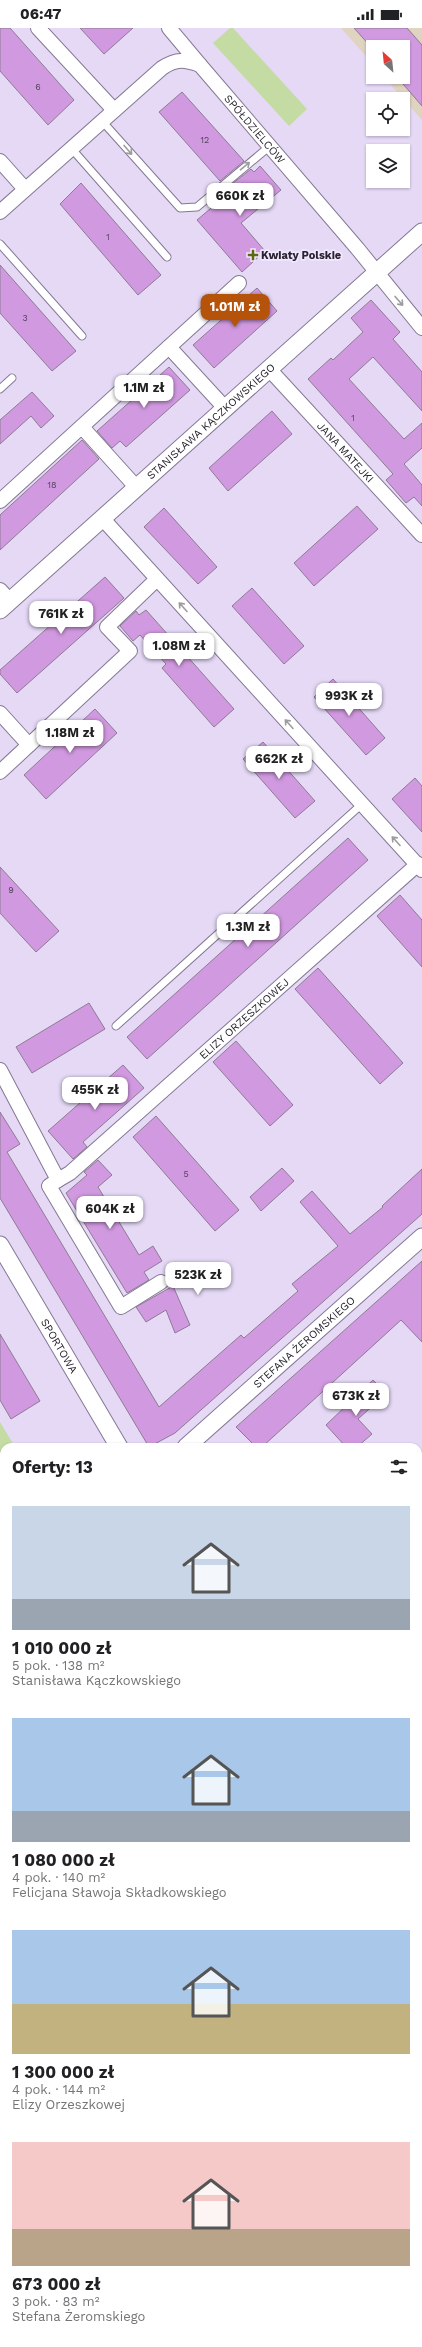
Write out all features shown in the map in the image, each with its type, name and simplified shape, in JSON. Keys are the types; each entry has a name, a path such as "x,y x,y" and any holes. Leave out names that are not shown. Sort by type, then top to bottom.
{"street":[{"path":"38,28 114,110"},
{"name":"SPÓŁDZIELCÓW","path":"169,28 357,248 376,274 422,328"},
{"path":"0,212 114,110 172,61 183,59 200,65"},
{"path":"0,161 25,189"},
{"name":"STANISŁAWA KĄCZKOWSKIEGO","path":"3,600 137,488 422,232"},
{"path":"0,501 239,283"},
{"path":"169,347 225,408"},
{"name":"JANA MATEJKI","path":"269,369 422,535"},
{"path":"82,426 137,488"},
{"path":"102,518 420,867"},
{"path":"0,772 130,651 106,627 158,579"},
{"path":"0,713 29,745"},
{"name":"ELIZY ORZESZKOWEJ","path":"64,1176 420,867"},
{"path":"0,1070 64,1176 49,1186 121,1307 161,1282"},
{"name":"STEFANA ŻEROMSKIEGO","path":"191,1443 420,1242"},
{"name":"SPORTOWA","path":"0,1244 117,1443"}],"lane":[{"path":"102,121 180,208 197,207 270,146"},
{"path":"71,148 167,257"},
{"path":"0,244 82,336"},
{"path":"0,389 12,378"},
{"path":"116,1026 362,804"}],"shaded area":[{"path":"341,28 422,28 422,120 410,106 410,92 397,92 390,84 410,84 410,40 366,40 366,56"}],"green space":[{"path":"230,28 233,28 307,109 289,126 213,43"},
{"path":"0,1422 13,1443 0,1443"}],"building":[{"path":"0,28 10,28 74,100 48,125 0,71"},
{"path":"80,28 133,28 104,54"},
{"path":"354,28 407,28 422,45 422,106 403,84 410,84 410,40 366,40 366,41"},
{"path":"182,92 244,161 220,181 159,112"},
{"path":"260,166 281,190 241,223 265,251 242,272 197,220 230,192 227,188 251,169 254,172"},
{"path":"81,183 161,275 138,295 60,204"},
{"path":"0,265 76,351 52,371 0,313"},
{"path":"257,288 277,311 214,368 193,345"},
{"path":"371,300 400,332 393,339 422,372 422,411 373,357 349,379 404,439 422,423 422,448 404,464 422,485 422,506 414,497 406,503 386,480 393,474 308,379 331,358 333,360 363,332 351,318"},
{"path":"169,367 190,390 126,447 120,441 112,448 97,431"},
{"path":"32,392 54,416 41,428 31,416 0,444 0,420"},
{"path":"272,411 292,434 228,491 209,468"},
{"path":"82,440 99,459 0,550 0,515"},
{"path":"357,506 378,529 314,586 294,563"},
{"path":"164,508 217,567 198,584 144,527"},
{"path":"105,577 124,598 17,693 0,674 0,670"},
{"path":"252,588 304,646 284,664 232,606"},
{"path":"146,610 234,709 214,727 162,668 166,664 140,635 133,641 120,626 136,611 139,615"},
{"path":"333,679 385,738 366,755 314,697"},
{"path":"95,709 117,733 46,799 24,775"},
{"path":"263,742 315,801 295,818 243,759"},
{"path":"415,778 422,786 422,832 392,799"},
{"path":"348,838 368,860 147,1059 127,1037"},
{"path":"0,867 59,931 36,952 0,913"},
{"path":"400,895 422,920 422,967 377,916"},
{"path":"318,968 403,1063 380,1084 295,989"},
{"path":"89,1003 105,1029 32,1073 16,1047"},
{"path":"236,1041 293,1105 270,1126 213,1062"},
{"path":"123,1065 144,1088 83,1142 87,1147 73,1159 48,1131"},
{"path":"0,1112 20,1144 7,1152 159,1407 241,1335 244,1338 298,1291 292,1284 338,1246 300,1202 312,1191 350,1234 383,1207 382,1206 422,1169 422,1214 175,1433 156,1443 147,1443 0,1198"},
{"path":"156,1116 239,1210 215,1231 133,1137"},
{"path":"98,1160 112,1175 98,1187 139,1255 153,1246 162,1261 144,1272 149,1280 127,1293 66,1193 87,1175 84,1172"},
{"path":"282,1168 294,1181 261,1211 250,1197"},
{"path":"422,1261 422,1342 401,1320 266,1443 252,1443 236,1427"},
{"path":"173,1286 190,1325 175,1333 166,1310 146,1322 136,1307"},
{"path":"0,1334 40,1401 11,1419 0,1400"},
{"path":"373,1380 386,1394 358,1419 372,1434 362,1443 342,1443 326,1425"}],"place":[{"name":"Kwiaty Polskie","path":"253,255"}]}
